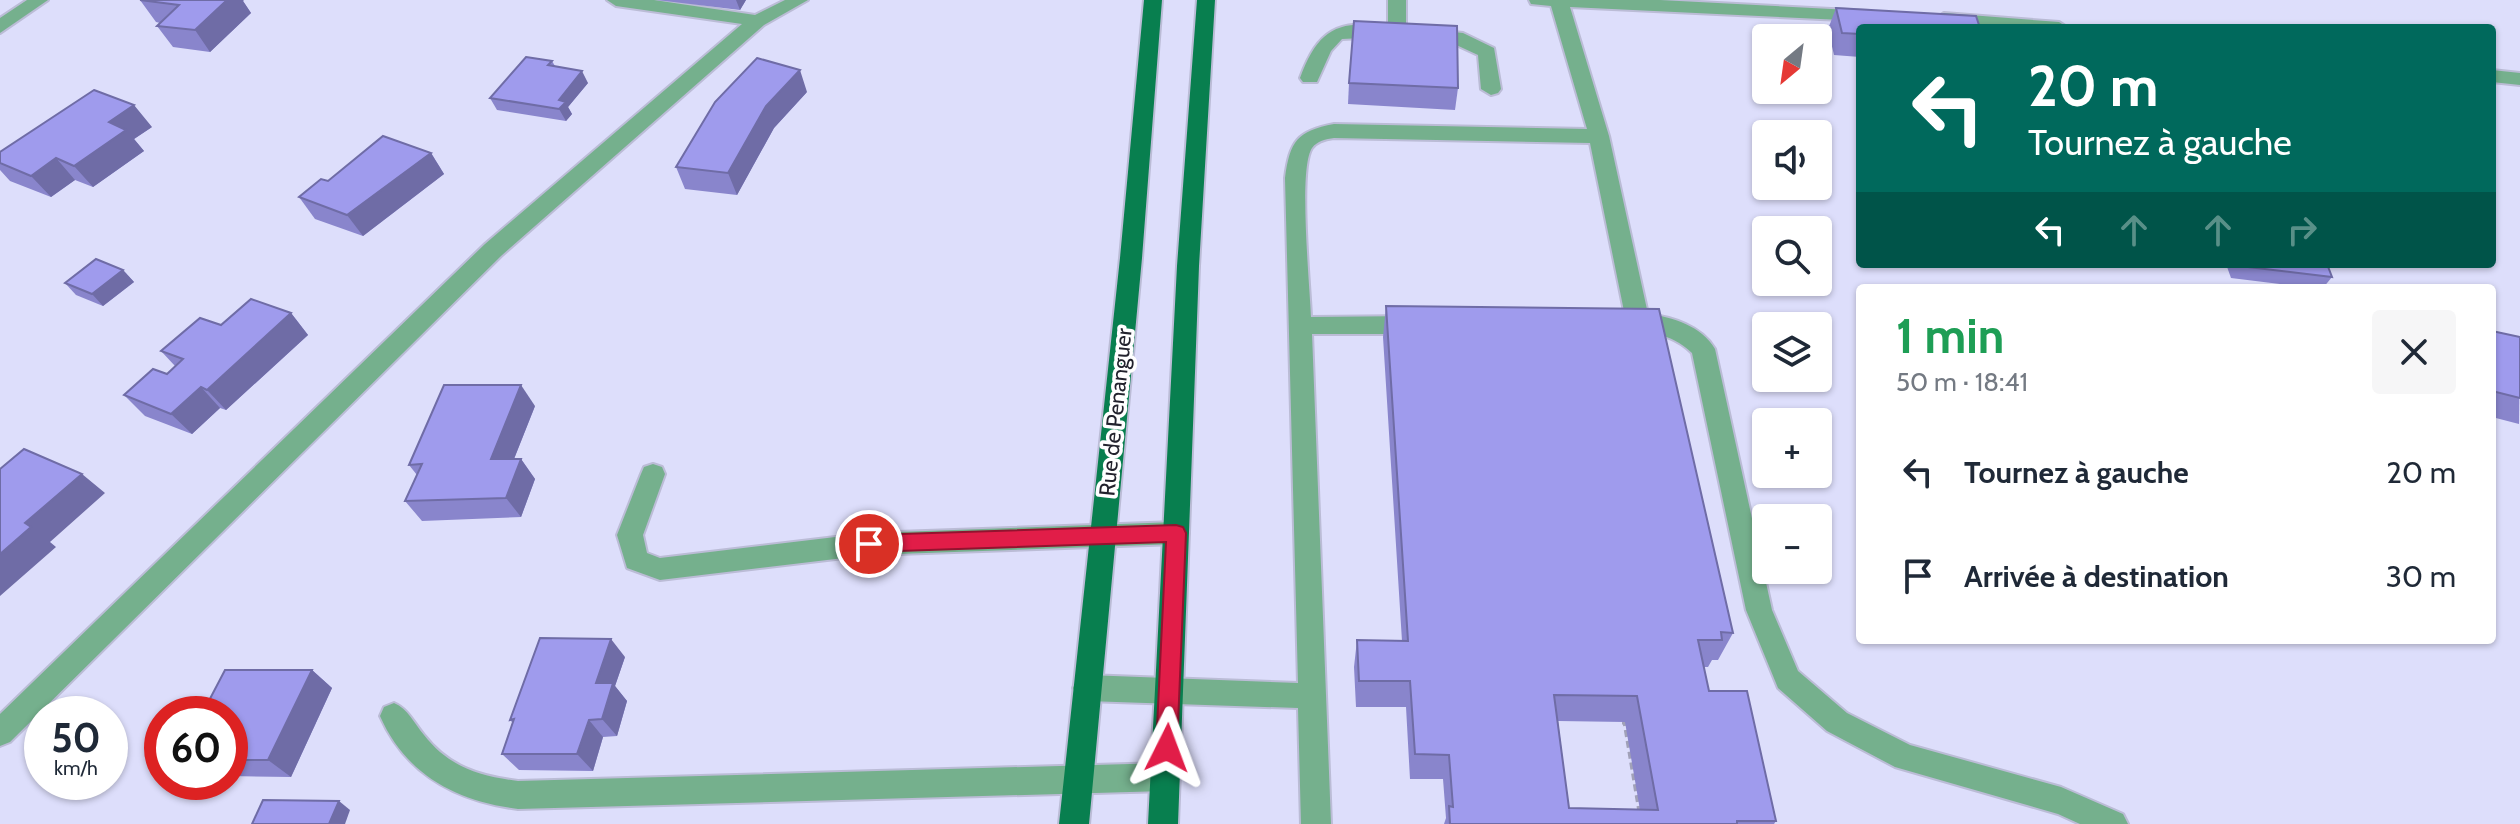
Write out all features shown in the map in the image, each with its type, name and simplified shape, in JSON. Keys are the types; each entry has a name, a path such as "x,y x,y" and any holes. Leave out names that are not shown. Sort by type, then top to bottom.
{"main road":[{"name":"Rue de Penanguer","path":"1074,824 1131,258 1153,0"},
{"path":"1163,824 1188,266 1206,0"}],"street":[{"path":"0,27 39,0"},
{"path":"616,0 757,21"},
{"path":"0,733 493,250 757,21 799,0"},
{"path":"1397,0 1397,32"},
{"path":"1538,0 1888,16"},
{"path":"1559,1 1599,136 1638,322"},
{"path":"1919,17 2008,24"},
{"path":"1310,78 1318,52 1328,38 1344,29 1397,32 1456,37 1475,43 1487,52 1491,89"},
{"path":"2496,76 2520,79"},
{"path":"1316,824 1295,178 1299,149 1313,134 1334,131 1599,136"},
{"path":"1609,322 1667,324 1690,337 1703,349 1759,610 1788,679 1837,722 1905,757 2061,801 2113,824"},
{"path":"1302,326 1438,324"},
{"path":"653,474 630,535 636,560 660,569 869,544 1176,533"},
{"path":"1087,688 1314,696"},
{"path":"394,716 414,749 454,780 485,792 518,795 1079,782 1165,777"}],"path":[{"path":"1612,722 1625,722 1642,824"}],"building":[{"path":"140,0 227,0 195,30 157,26 179,5"},
{"path":"1836,8 1976,16 1979,24 1856,24 1856,34 1842,33"},
{"path":"1354,21 1457,26 1458,88 1349,83"},
{"path":"526,57 552,61 548,65 582,71 559,100 566,102 559,109 490,98"},
{"path":"757,58 800,70 766,106 728,173 676,167 715,102"},
{"path":"94,90 134,105 109,122 126,130 74,166 56,158 31,176 0,163 0,152"},
{"path":"383,136 431,153 347,215 299,197 321,179 328,181"},
{"path":"96,259 123,270 92,294 65,283"},
{"path":"2257,268 2329,268 2332,277"},
{"path":"251,299 291,313 207,390 201,387 171,414 124,395 153,369 167,374 183,359 161,351 200,318 221,325"},
{"path":"1386,306 1659,309 1733,633 1721,632 1722,640 1698,640 1709,691 1747,691 1776,821 1737,821 1737,824 1450,824 1449,806 1453,807 1449,755 1415,754 1410,681 1359,681 1357,640 1408,641","holes":["1554,695 1637,696 1658,810 1569,808"]},
{"path":"2496,332 2520,337 2520,398 2496,392"},
{"path":"444,385 521,385 491,459 521,459 506,498 405,501 422,464 409,465"},
{"path":"24,449 82,474 25,523 31,527 0,554 0,469"},
{"path":"540,638 611,639 596,683 613,683 602,719 589,720 577,754 502,754 514,719 510,720"},
{"path":"225,670 312,670 268,760 248,760 248,696 211,696"},
{"path":"263,800 339,801 329,824 252,824"}],"route":[{"path":"869,544 1176,533 1167,748"}]}
